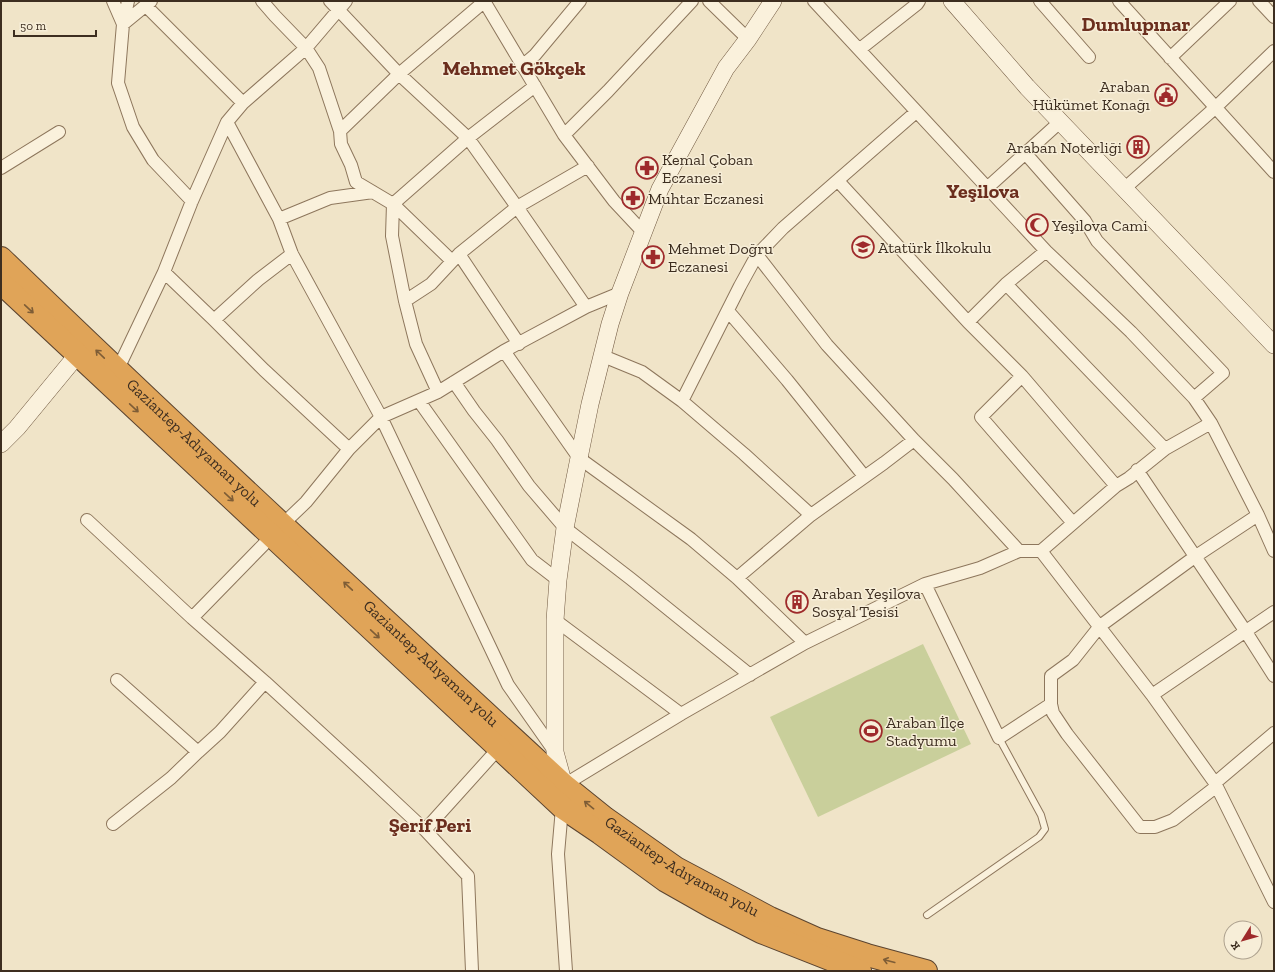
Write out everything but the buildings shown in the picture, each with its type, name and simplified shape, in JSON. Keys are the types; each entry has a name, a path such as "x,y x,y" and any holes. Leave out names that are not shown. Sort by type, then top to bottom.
{"highway":[{"name":"Gaziantep-Adıyaman yolu","path":"1,258 113,377 277,531 498,749 563,808 666,881 712,907 761,932 860,971"},
{"name":"Gaziantep-Adıyaman yolu","path":"1,282 78,354 113,377"},
{"name":"Gaziantep-Adıyaman yolu","path":"277,531 564,785 605,818 676,868 770,918 817,939 867,955 926,971"}],"street":[{"path":"113,1 123,24"},
{"path":"128,1 123,24 118,83 133,127 153,160 192,200"},
{"path":"262,1 306,48 319,68 340,131 341,144 351,165 356,182 393,204 455,258 519,344"},
{"path":"340,131 399,74 484,1 564,135 614,201 642,232"},
{"path":"522,66 535,54 580,1"},
{"path":"564,135 608,91 692,1"},
{"path":"709,1 748,39"},
{"path":"566,971 558,854 564,785 555,752 555,620 558,580 565,528 590,404 610,324 620,293 642,232 660,189 726,68 748,39 773,1"},
{"path":"814,1 1046,251 1131,332 1194,398 1211,423 1258,515 1274,551"},
{"path":"860,49 919,1"},
{"path":"952,1 1027,87 1274,345"},
{"path":"1040,1 1089,57"},
{"path":"1119,1 1274,172"},
{"path":"1170,58 1230,1"},
{"path":"1259,1 1274,17"},
{"path":"123,24 149,3 243,103"},
{"path":"113,377 164,272 192,200 227,122 243,103 306,48 338,4 399,74 468,138 586,307"},
{"path":"1125,188 1216,107 1274,51"},
{"path":"438,392 416,344 405,301 392,236 393,204 468,138 535,86"},
{"path":"682,401 757,255 783,228 916,112"},
{"path":"987,188 1061,121"},
{"path":"227,122 279,220 292,254 381,418 508,685 555,752"},
{"path":"1,168 59,132"},
{"path":"1026,154 1084,221 1097,242 1223,373 1194,398"},
{"path":"405,301 431,284 455,258 517,207 588,166"},
{"path":"838,181 968,322 1022,376 1116,486"},
{"path":"279,220 330,198 373,192"},
{"path":"968,322 1006,284 1046,251"},
{"path":"214,320 258,280 292,254"},
{"path":"757,255 827,345 1019,551"},
{"path":"164,272 264,370 349,449"},
{"path":"1006,284 1165,448"},
{"path":"192,618 306,502 349,449 381,418 438,392 504,352 586,307 620,293"},
{"path":"728,311 787,380 864,476"},
{"path":"504,352 579,458 691,539 738,578 804,643"},
{"path":"1,444 17,428 78,354"},
{"path":"603,356 642,372 682,401 744,454 811,515"},
{"path":"1022,376 981,417 1073,524"},
{"path":"454,382 529,486 565,528 750,675"},
{"path":"419,401 532,560 558,580"},
{"path":"564,785 681,714 804,643 925,584 980,568 1019,551 1041,551 1116,486 1165,448 1211,423"},
{"path":"738,578 811,515 914,440"},
{"path":"1137,470 1196,556 1274,676"},
{"path":"1258,515 1196,556 1100,626 1073,660 1051,676 1051,704 1053,713 1067,734 1140,827 1155,827 1173,820 1272,739"},
{"path":"87,520 192,618 265,682 425,830 468,876 472,971"},
{"path":"1041,551 1152,695 1216,785 1274,902"},
{"path":"925,584 1000,738 1051,704"},
{"path":"1152,695 1274,612"},
{"path":"555,620 681,714"},
{"path":"117,680 198,752"},
{"path":"113,824 171,778 220,732 265,682"},
{"path":"425,830 498,749"}],"lane":[{"path":"927,915 1039,837 1045,829 1041,815 1000,738"}],"green space":[{"name":"Araban İlçe Stadyumu","path":"923,644 971,744 818,817 770,717"}],"place":[{"name":"Araban Hükümet Konağı","path":"1166,95"},
{"name":"Araban Noterliği","path":"1138,147"},
{"name":"Kemal Çoban Eczanesi","path":"647,168"},
{"name":"Muhtar Eczanesi","path":"633,198"},
{"name":"Yeşilova Cami","path":"1037,225"},
{"name":"Atatürk İlkokulu","path":"863,247"},
{"name":"Mehmet Doğru Eczanesi","path":"653,257"},
{"name":"Araban Yeşilova Sosyal Tesisi","path":"797,602"},
{"name":"Araban İlçe Stadyumu","path":"871,731"}],"district":[{"name":"Dumlupınar","path":"1136,24"},
{"name":"Mehmet Gökçek","path":"514,68"},
{"name":"Yeşilova","path":"983,191"},
{"name":"Şerif Peri","path":"430,825"}]}
